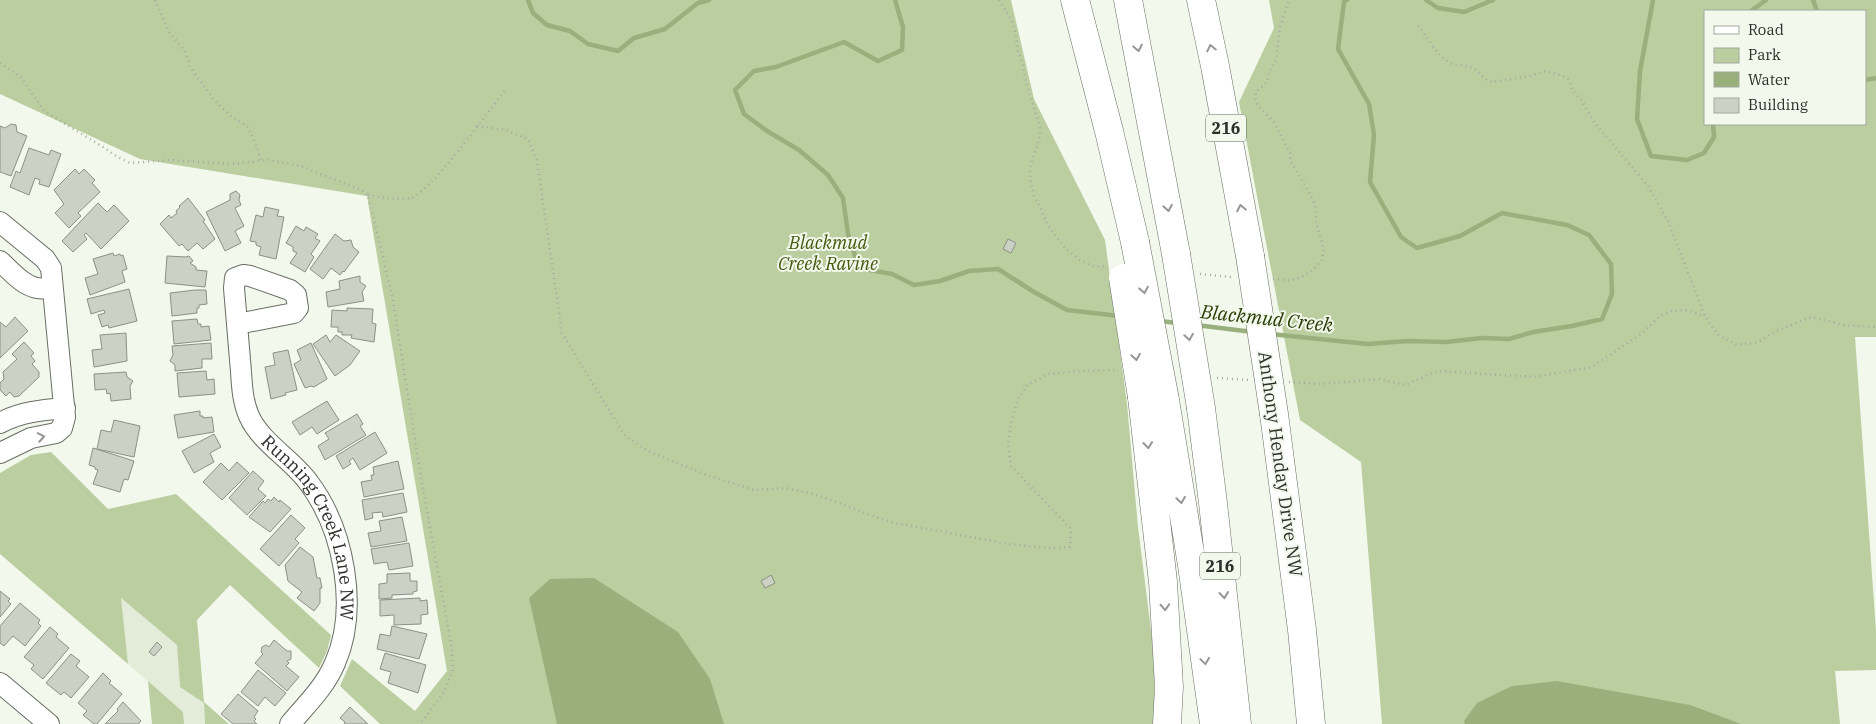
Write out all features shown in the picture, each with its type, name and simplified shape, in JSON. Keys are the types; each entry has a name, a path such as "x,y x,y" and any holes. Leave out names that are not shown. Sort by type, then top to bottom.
{"highway":[{"path":"1070,0 1095,115 1126,241"},
{"path":"1074,0 1109,131 1154,399 1192,565 1214,724"},
{"name":"216","path":"1128,0 1176,254 1201,408 1216,523 1237,724"},
{"name":"Anthony Henday Drive NW","path":"1201,0 1250,256 1274,414 1302,630 1311,724"},
{"path":"1154,399 1169,687 1167,724"},
{"path":"1302,630 1326,724"}],"street":[{"path":"0,222 45,259 51,268 64,408 64,423 56,433 31,438 0,453"},
{"path":"0,261 33,288 40,290 47,288 52,282"},
{"name":"Running Creek Lane NW","path":"237,324 242,389 248,413 257,430 298,470 319,497 338,543 346,591 345,628 335,663 323,684 290,724"},
{"path":"0,423 23,413 64,408"},
{"path":"0,683 49,724"}],"path":[{"path":"155,0 169,32 185,51 190,67 214,100 232,117 247,126 256,144 261,161"},
{"path":"1418,26 1442,56 1452,64 1474,69 1487,81 1492,82 1524,77 1545,71 1568,79 1573,91 1582,101 1593,121 1648,186 1664,213 1678,244 1705,316 1717,334 1737,345 1758,342 1776,331 1810,317 1844,326 1876,327"},
{"path":"0,63 20,76 44,111 130,163 168,160 231,164 268,160 301,166 343,182 368,195 384,198 412,198 432,182 505,90"},
{"path":"477,126 506,130 528,139 537,161 562,333 625,436 648,451 709,476 754,490 786,488 814,494 890,522 1008,544 1049,548 1070,547 1070,529 1011,466 1008,446 1011,424 1018,399 1028,384 1049,374 1077,370 1118,370"},
{"path":"368,195 393,300 424,496 452,649 453,670 444,692 420,724"},
{"path":"1282,382 1321,384 1379,379 1405,386 1436,372 1534,376 1592,367 1641,334 1660,316 1671,311 1685,310 1705,316"},
{"path":"1214,378 1253,380"}],"shaded area":[{"path":"120,597 177,645 180,687 204,703 205,724 184,724 183,712 128,664"}],"green space":[{"name":"Blackmud Creek Ravine","path":"0,0 1011,0 1034,99 1105,240 1127,404 1138,527 1154,654 1154,724 380,724 340,686 352,659 415,711 447,671 367,196 140,159 0,94"},
{"path":"1269,0 1876,0 1876,337 1855,337 1876,631 1876,670 1835,671 1840,724 1382,724 1361,462 1300,420 1239,102 1274,28"},
{"path":"51,452 108,509 176,494 331,635 327,651 319,668 230,585 197,620 204,702 229,724 205,724 204,703 180,687 177,645 121,598 128,664 0,554 0,473 31,455"},
{"path":"148,681 183,712 184,724 152,724"}],"water":[{"path":"594,578 678,632 710,679 724,724 557,724 529,598 550,579"},
{"path":"1557,681 1690,705 1741,724 1465,724 1464,721 1477,703 1512,686"}],"building":[{"path":"11,124 16,125 17,132 27,136 11,176 0,172 0,126 5,128"},
{"path":"29,148 49,155 51,150 61,154 49,187 39,184 40,180 35,178 29,195 10,187 16,171 20,173"},
{"path":"75,169 79,174 84,169 95,180 92,183 100,192 78,213 81,216 69,228 55,213 64,204 54,190"},
{"path":"236,191 240,195 241,205 235,208 244,226 235,231 241,243 225,251 206,212 230,200 230,194"},
{"path":"188,198 205,220 203,221 215,239 203,249 197,243 188,251 182,244 179,246 160,224 169,215 171,218 177,213 176,211 179,206"},
{"path":"98,203 107,212 114,205 129,221 101,249 86,233 84,235 87,239 73,252 62,241"},
{"path":"265,207 279,210 277,216 284,217 276,259 259,255 261,247 256,245 256,242 250,241 256,215 263,217"},
{"path":"296,226 304,231 306,227 318,234 315,238 320,241 311,254 314,257 305,272 290,263 297,253 293,251 293,247 286,243"},
{"path":"335,234 344,241 351,240 353,247 359,252 340,275 331,268 323,279 310,269"},
{"path":"1008,239 1016,243 1011,253 1003,249"},
{"path":"113,253 114,256 123,255 127,269 122,271 125,282 90,295 85,278 98,274 93,259"},
{"path":"167,256 189,256 193,261 190,263 196,267 196,270 207,271 205,287 165,283"},
{"path":"360,276 360,282 366,286 362,292 364,301 328,307 326,292 340,289 339,281"},
{"path":"129,289 137,321 109,328 108,325 102,327 98,315 105,313 104,310 91,314 87,299"},
{"path":"206,290 207,304 199,305 197,313 172,316 170,293"},
{"path":"347,308 373,309 372,323 376,324 374,342 351,338 352,335 342,335 342,332 338,332 338,327 331,327 332,310 347,311"},
{"path":"15,317 28,331 0,358 0,322 6,327"},
{"path":"197,319 201,327 209,326 211,340 174,344 172,321"},
{"path":"126,333 127,361 94,367 92,350 102,349 100,335"},
{"path":"326,335 330,342 336,335 360,351 350,365 335,376 313,344"},
{"path":"24,342 34,353 31,356 35,361 32,364 39,372 39,377 19,396 14,397 10,392 6,396 0,390 0,383 4,379 3,372 17,359 12,354"},
{"path":"211,343 212,359 202,359 202,368 175,371 175,365 170,361 173,355 172,346"},
{"path":"311,343 327,379 314,387 305,388 294,364 301,360 297,350"},
{"path":"288,350 297,390 271,399 265,367 275,365 273,353"},
{"path":"206,371 207,380 214,379 215,394 179,397 177,373"},
{"path":"126,372 127,377 133,381 130,386 131,399 111,401 110,393 107,394 106,389 95,390 94,374"},
{"path":"327,401 339,420 317,434 312,427 300,435 292,422"},
{"path":"200,411 200,416 203,416 203,418 212,417 214,432 178,438 174,415"},
{"path":"357,414 363,424 360,426 366,435 325,460 318,446 329,439 325,433"},
{"path":"114,420 140,426 134,457 97,449 101,430 111,432"},
{"path":"375,432 387,453 360,470 353,458 349,461 351,464 343,469 336,456"},
{"path":"214,434 221,447 210,453 214,462 194,473 182,451"},
{"path":"93,448 134,461 128,480 124,479 120,492 93,484 98,470 89,465"},
{"path":"398,461 404,489 364,497 361,482 372,480 371,475 374,475 373,467"},
{"path":"237,462 249,473 222,500 203,482 221,463 229,471"},
{"path":"253,471 264,481 258,489 266,496 247,515 229,498"},
{"path":"403,493 407,512 383,517 382,512 372,513 373,518 365,520 362,500"},
{"path":"274,497 291,509 270,532 249,517 263,501 265,503 268,499 271,501"},
{"path":"291,515 305,528 295,539 299,543 279,566 260,549"},
{"path":"402,517 407,541 371,547 368,533 381,531 379,521"},
{"path":"409,543 413,566 389,570 387,562 374,564 371,549"},
{"path":"300,547 313,557 317,578 320,578 322,588 320,588 320,603 314,611 297,598 302,592 288,581 285,565"},
{"path":"410,573 410,581 417,581 417,591 413,592 413,594 392,595 392,598 379,599 379,584 387,583 387,574"},
{"path":"771,575 775,583 765,588 761,581"},
{"path":"0,591 10,599 8,601 11,604 0,617"},
{"path":"420,598 420,601 427,600 428,614 421,615 421,624 394,625 394,615 380,616 380,600"},
{"path":"20,603 40,620 38,623 41,626 25,646 13,636 4,646 0,643 0,626"},
{"path":"392,626 427,634 419,659 377,649 380,634 390,636"},
{"path":"50,627 58,634 56,637 69,648 43,679 31,669 34,665 24,657"},
{"path":"274,640 287,651 291,651 291,659 287,661 289,663 286,666 299,677 287,691 255,663 263,654 261,652 262,647 266,645 269,647"},
{"path":"157,642 162,647 154,656 149,652"},
{"path":"385,653 426,665 418,693 388,683 391,672 380,669"},
{"path":"71,654 80,661 76,666 89,677 71,698 64,692 61,695 46,683"},
{"path":"258,670 286,693 275,706 265,697 258,706 241,692"},
{"path":"103,673 111,681 109,683 122,694 97,724 94,724 83,715 87,711 78,703"},
{"path":"238,694 258,711 254,717 256,719 254,721 257,724 233,724 221,714"},
{"path":"123,702 141,721 138,724 105,724 118,711 117,709"},
{"path":"350,707 368,724 344,724 345,722 340,718"}],"waterway":[{"name":"Blackmud Creek","path":"528,0 533,13 547,25 570,31 588,44 618,51 634,38 665,29 698,3 709,0"},
{"name":"Blackmud Creek","path":"895,0 903,27 902,50 878,61 844,42 776,67 754,71 735,90 744,114 767,131 799,150 828,175 843,198 848,234 859,268 892,274 914,285 940,281 969,271 998,269 1067,310 1119,316"},
{"name":"Blackmud Creek","path":"1270,334 1368,344 1407,341 1446,342 1482,338 1509,339 1533,332 1602,319 1612,294 1611,264 1589,235 1567,225 1502,213 1460,236 1417,248 1401,237 1370,182 1374,135 1369,104 1338,49 1344,2 1347,0"},
{"name":"Blackmud Creek","path":"1426,0 1438,8 1464,12 1493,0"},
{"name":"Blackmud Creek","path":"1653,0 1640,71 1637,119 1651,156 1687,160 1704,153 1714,137 1713,125"},
{"name":"Blackmud Creek","path":"1752,10 1766,0"},
{"name":"Blackmud Creek","path":"1813,0 1817,10"},
{"name":"Blackmud Creek","path":"1866,80 1876,78"},
{"name":"Blackmud Creek","path":"1159,321 1178,323"},
{"name":"Blackmud Creek","path":"1196,325 1253,332"}]}
